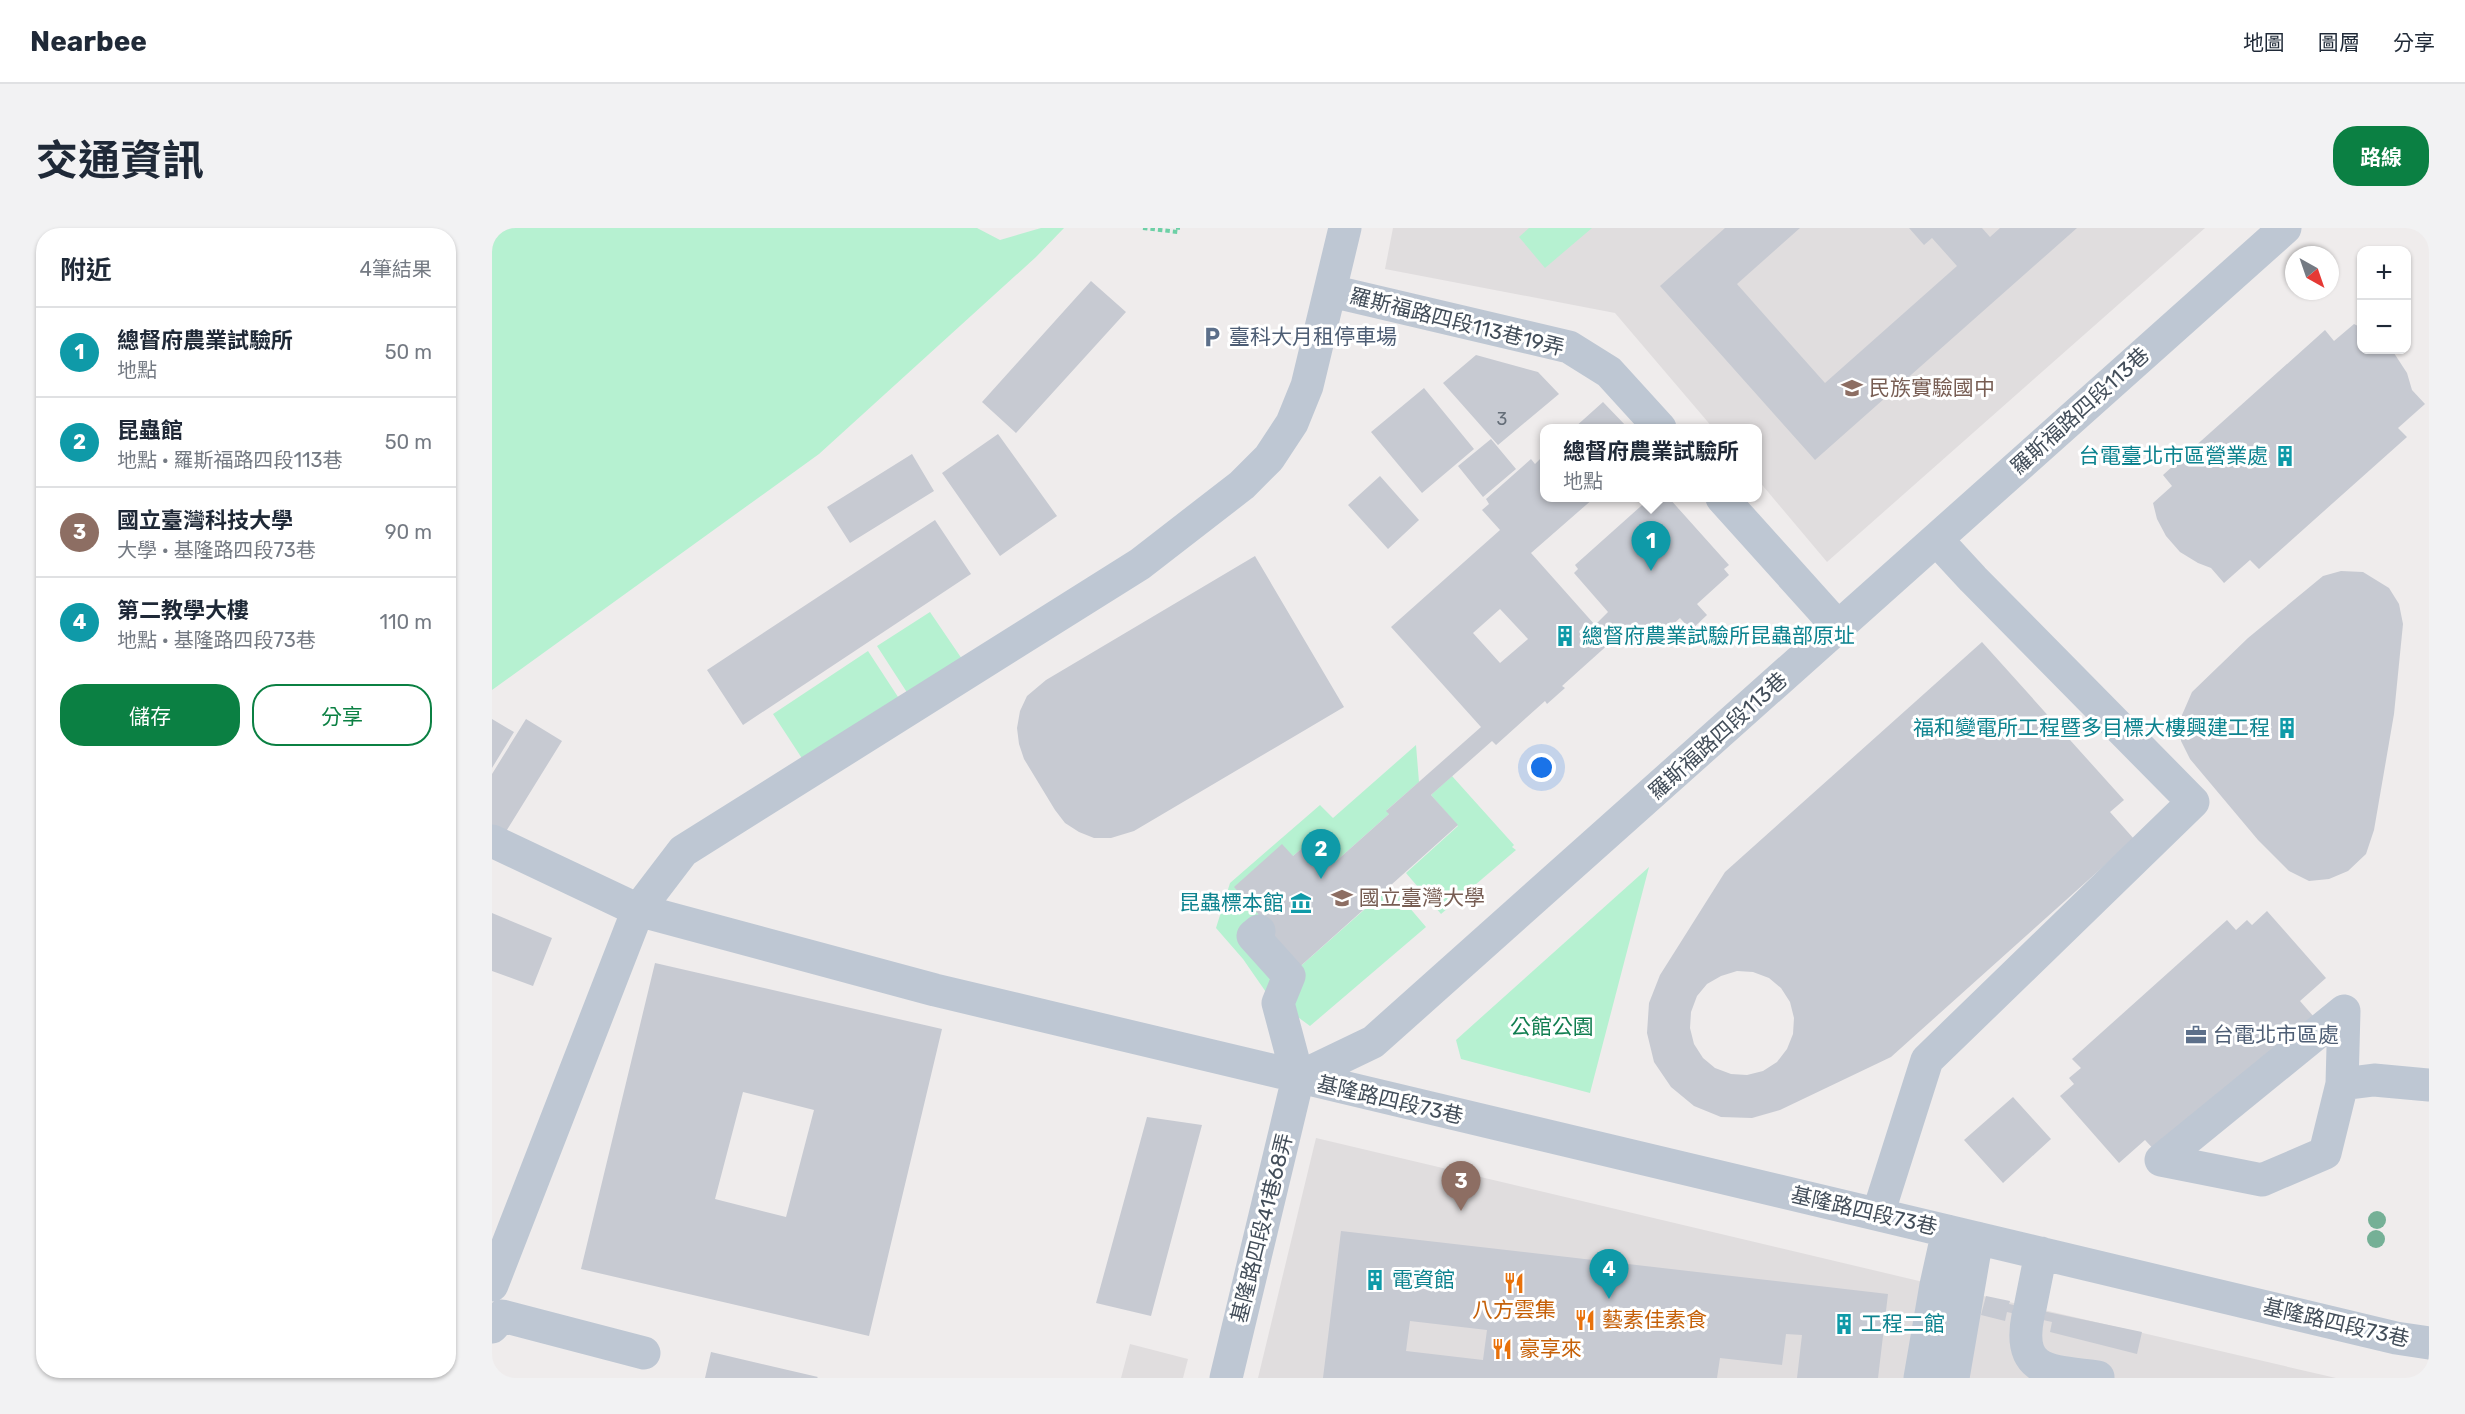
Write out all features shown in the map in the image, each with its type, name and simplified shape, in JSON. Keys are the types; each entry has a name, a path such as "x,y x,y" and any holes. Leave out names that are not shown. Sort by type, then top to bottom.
{"street":[{"path":"492,1285 638,910 683,851 1140,564 1242,485 1269,458 1292,423 1307,386 1345,228"},
{"name":"羅斯福路四段113巷","path":"1298,1078 1373,1042 2285,228"},
{"name":"羅斯福路四段113巷19弄","path":"1331,291 1569,347 1609,372 1656,424"},
{"path":"1726,502 1839,628"},
{"path":"1878,1214 1927,1060 2193,802 1972,579 1937,540"},
{"name":"基隆路四段73巷","path":"492,841 638,910 935,990 2396,1338 2429,1343"},
{"path":"1258,931 1253,936 1289,976 1278,1003 1298,1078"},
{"path":"2344,1011 2343,1084 2325,1153 2262,1179 2161,1160 2344,1011"},
{"name":"基隆路四段41巷68弄","path":"1226,1378 1298,1078"},
{"path":"2343,1084 2374,1080 2429,1085"},
{"path":"1920,1378 1936,1285 1963,1234"},
{"path":"1953,1378 1963,1234"},
{"path":"2041,1253 2024,1341 2033,1360 2051,1371 2098,1377"},
{"path":"492,1327 502,1316 644,1353"}],"path":[{"path":"1143,228 1178,232 1178,228"}],"shaded area":[{"name":"民族實驗國中","path":"1393,228 2205,228 1827,562 1762,485 1762,424 1710,424 1615,313 1385,269"},
{"path":"1316,1138 1936,1285 2336,1378 1258,1378"},
{"path":"1130,1344 1188,1359 1183,1378 1121,1378"}],"green space":[{"path":"492,228 977,228 1000,240 1041,228 1064,228 1036,257 819,454 492,690"},
{"path":"1529,228 1592,228 1545,268 1519,237"},
{"path":"930,612 962,659 908,694 877,646"},
{"path":"868,651 900,700 805,763 773,714"},
{"path":"1416,745 1419,782 1387,810 1389,814 1334,863 1313,839 1293,856 1260,916 1295,971 1391,886 1426,927 1310,1026 1268,995 1243,959 1216,928 1230,883 1320,805 1333,818"},
{"path":"1452,776 1516,850 1441,914 1406,873 1458,826 1431,795"},
{"name":"公館公園","path":"1649,867 1590,1093 1461,1059 1456,1040"}],"building":[{"path":"1725,228 1800,228 1737,284 1825,383 1957,266 1932,238 1924,245 1909,228 1982,228 1990,237 2000,228 2077,228 1815,460 1660,286"},
{"path":"1091,281 1126,312 1016,433 982,402"},
{"name":"台電臺北市區營業處","path":"2354,324 2357,326 2357,354 2395,354 2407,373 2412,390 2425,404 2398,428 2407,437 2259,569 2250,560 2224,583 2211,568 2180,552 2166,536 2157,519 2153,503 2172,486 2163,475 2325,330 2334,341"},
{"path":"1476,355 1538,372 1559,394 1498,445 1443,383"},
{"path":"1424,388 1474,449 1422,493 1371,432"},
{"path":"1603,402 1624,424 1578,424"},
{"path":"998,434 1057,516 1000,556 942,473"},
{"path":"1491,439 1516,469 1483,497 1458,466"},
{"path":"912,454 934,491 850,543 827,507"},
{"path":"1531,459 1535,464 1540,459 1540,502 1589,502 1531,553 1595,625 1608,612 1574,573 1578,569 1575,565 1646,502 1673,502 1729,565 1724,569 1729,575 1697,604 1707,615 1691,630 1680,618 1648,647 1643,641 1638,646 1631,638 1611,642 1562,686 1565,688 1547,704 1545,701 1496,745 1492,741 1431,795 1458,825 1295,971 1260,916 1234,887 1282,844 1293,856 1313,839 1334,863 1389,814 1386,811 1481,727 1391,627 1500,530 1482,510 1489,504 1486,499","holes":["1500,609 1528,639 1500,663 1473,633"]},
{"path":"1380,476 1419,520 1388,549 1348,505"},
{"path":"935,520 971,574 743,725 707,670"},
{"path":"1255,556 1344,707 1134,831 1111,838 1094,838 1065,823 1024,759 1019,744 1017,728 1020,711 1027,696 1046,680"},
{"name":"福和變電所工程暨多目標大樓興建工程","path":"2341,571 2363,572 2389,588 2399,604 2403,624 2394,714 2374,830 2366,854 2348,871 2329,879 2309,881 2289,871 2258,840 2190,759 2181,741 2182,715 2192,692 2248,638 2323,576"},
{"path":"1982,642 2124,800 2110,812 2134,839 1891,1057 1780,1110 1752,1118 1721,1117 1694,1106 1671,1087 1654,1062 1647,1033 1649,1003 1660,975 1725,872","holes":["1737,971 1753,972 1769,978 1781,988 1790,1002 1794,1018 1793,1034 1787,1049 1777,1062 1763,1071 1747,1075 1731,1074 1715,1068 1703,1058 1694,1044 1690,1028 1691,1012 1697,996 1707,984"]},
{"path":"492,719 514,732 492,768"},
{"path":"526,719 562,741 505,833 492,825 492,774"},
{"name":"台電北市區處","path":"2267,911 2326,978 2300,1001 2314,1017 2159,1155 2145,1140 2119,1163 2060,1096 2074,1084 2069,1078 2081,1068 2072,1059 2227,920 2236,930 2247,920 2252,925"},
{"path":"492,913 552,938 533,986 492,971"},
{"path":"655,963 942,1029 869,1336 581,1269","holes":["743,1092 814,1110 786,1217 715,1199"]},
{"path":"2013,1097 2051,1139 2003,1183 1964,1140"},
{"path":"1147,1117 1202,1125 1151,1316 1096,1303"},
{"path":"1341,1231 1888,1294 1878,1378 1797,1378 1802,1335 1786,1334 1782,1365 1720,1358 1717,1378 1323,1378","holes":["1410,1321 1487,1330 1483,1360 1406,1351"]},
{"path":"1986,1296 2010,1301 2009,1304 2142,1332 2137,1354 2050,1332 2052,1322 2007,1312 2005,1321 1981,1315"},
{"path":"711,1352 818,1377 705,1378"}],"place":[{"name":"臺科大月租停車場","path":"1212,337"},
{"name":"民族實驗國中","path":"1852,388"},
{"name":"台電臺北市區營業處","path":"2285,456"},
{"name":"總督府農業試驗所","path":"1651,571"},
{"name":"總督府農業試驗所昆蟲部原址","path":"1565,636"},
{"name":"福和變電所工程暨多目標大樓興建工程","path":"2287,728"},
{"name":"昆蟲館","path":"1321,879"},
{"name":"國立臺灣大學","path":"1342,898"},
{"name":"昆蟲標本館","path":"1301,903"},
{"name":"台電北市區處","path":"2196,1035"},
{"name":"國立臺灣科技大學","path":"1461,1211"},
{"name":"電資館","path":"1375,1280"},
{"name":"八方雲集","path":"1514,1283"},
{"name":"第二教學大樓","path":"1609,1299"},
{"name":"藝素佳素食","path":"1585,1320"},
{"name":"工程二館","path":"1844,1324"},
{"name":"豪享來","path":"1502,1349"}]}
